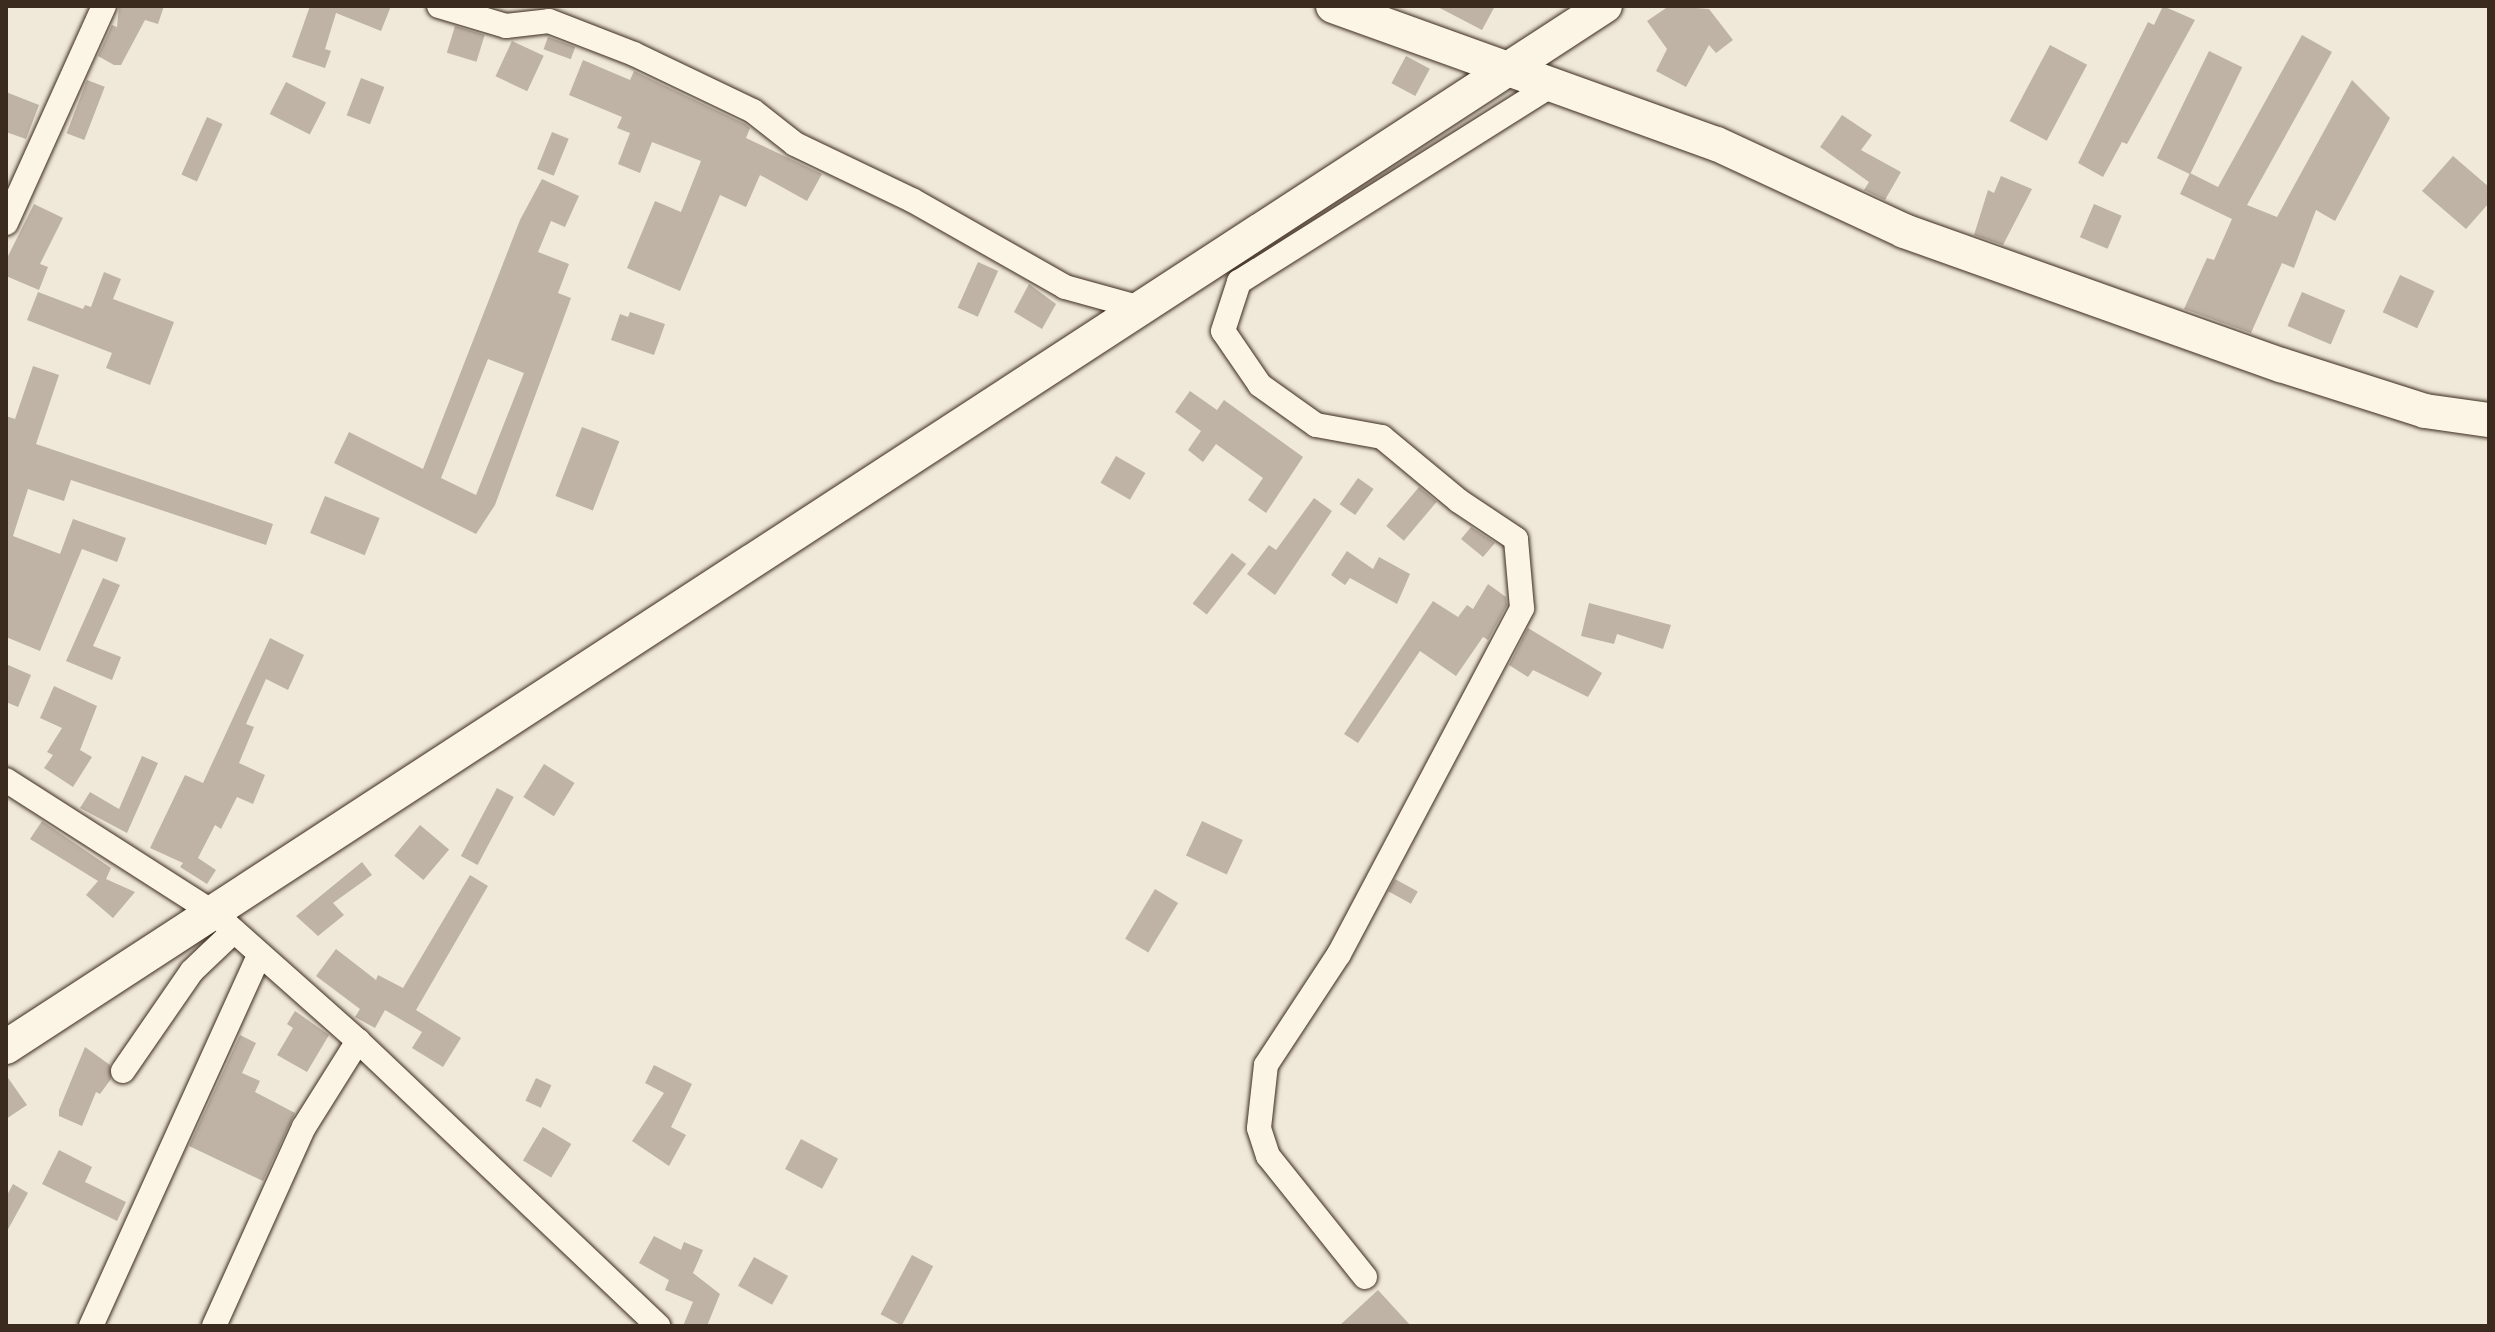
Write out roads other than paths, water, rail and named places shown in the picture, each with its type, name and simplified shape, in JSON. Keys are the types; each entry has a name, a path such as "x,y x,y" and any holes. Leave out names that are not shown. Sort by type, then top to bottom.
{"street":[{"path":"6,223 104,6"},
{"path":"439,6 506,26 549,21 634,54 753,111 795,144 912,200 1065,287 1141,308"},
{"path":"1333,6 1717,144 1904,231 2281,365 2425,411 2489,420"},
{"path":"6,1047 224,922 1141,308 1605,6"},
{"path":"1365,1277 1268,1156 1259,1128 1266,1065 1308,994 1339,954 1522,608 1516,539 1459,501 1382,437 1316,425 1260,385 1223,331 1239,282 1552,85"},
{"path":"6,780 224,922 358,1041 658,1326"},
{"path":"123,1071 224,922"},
{"path":"91,1326 259,956"},
{"path":"214,1326 304,1127 358,1041"}]}
